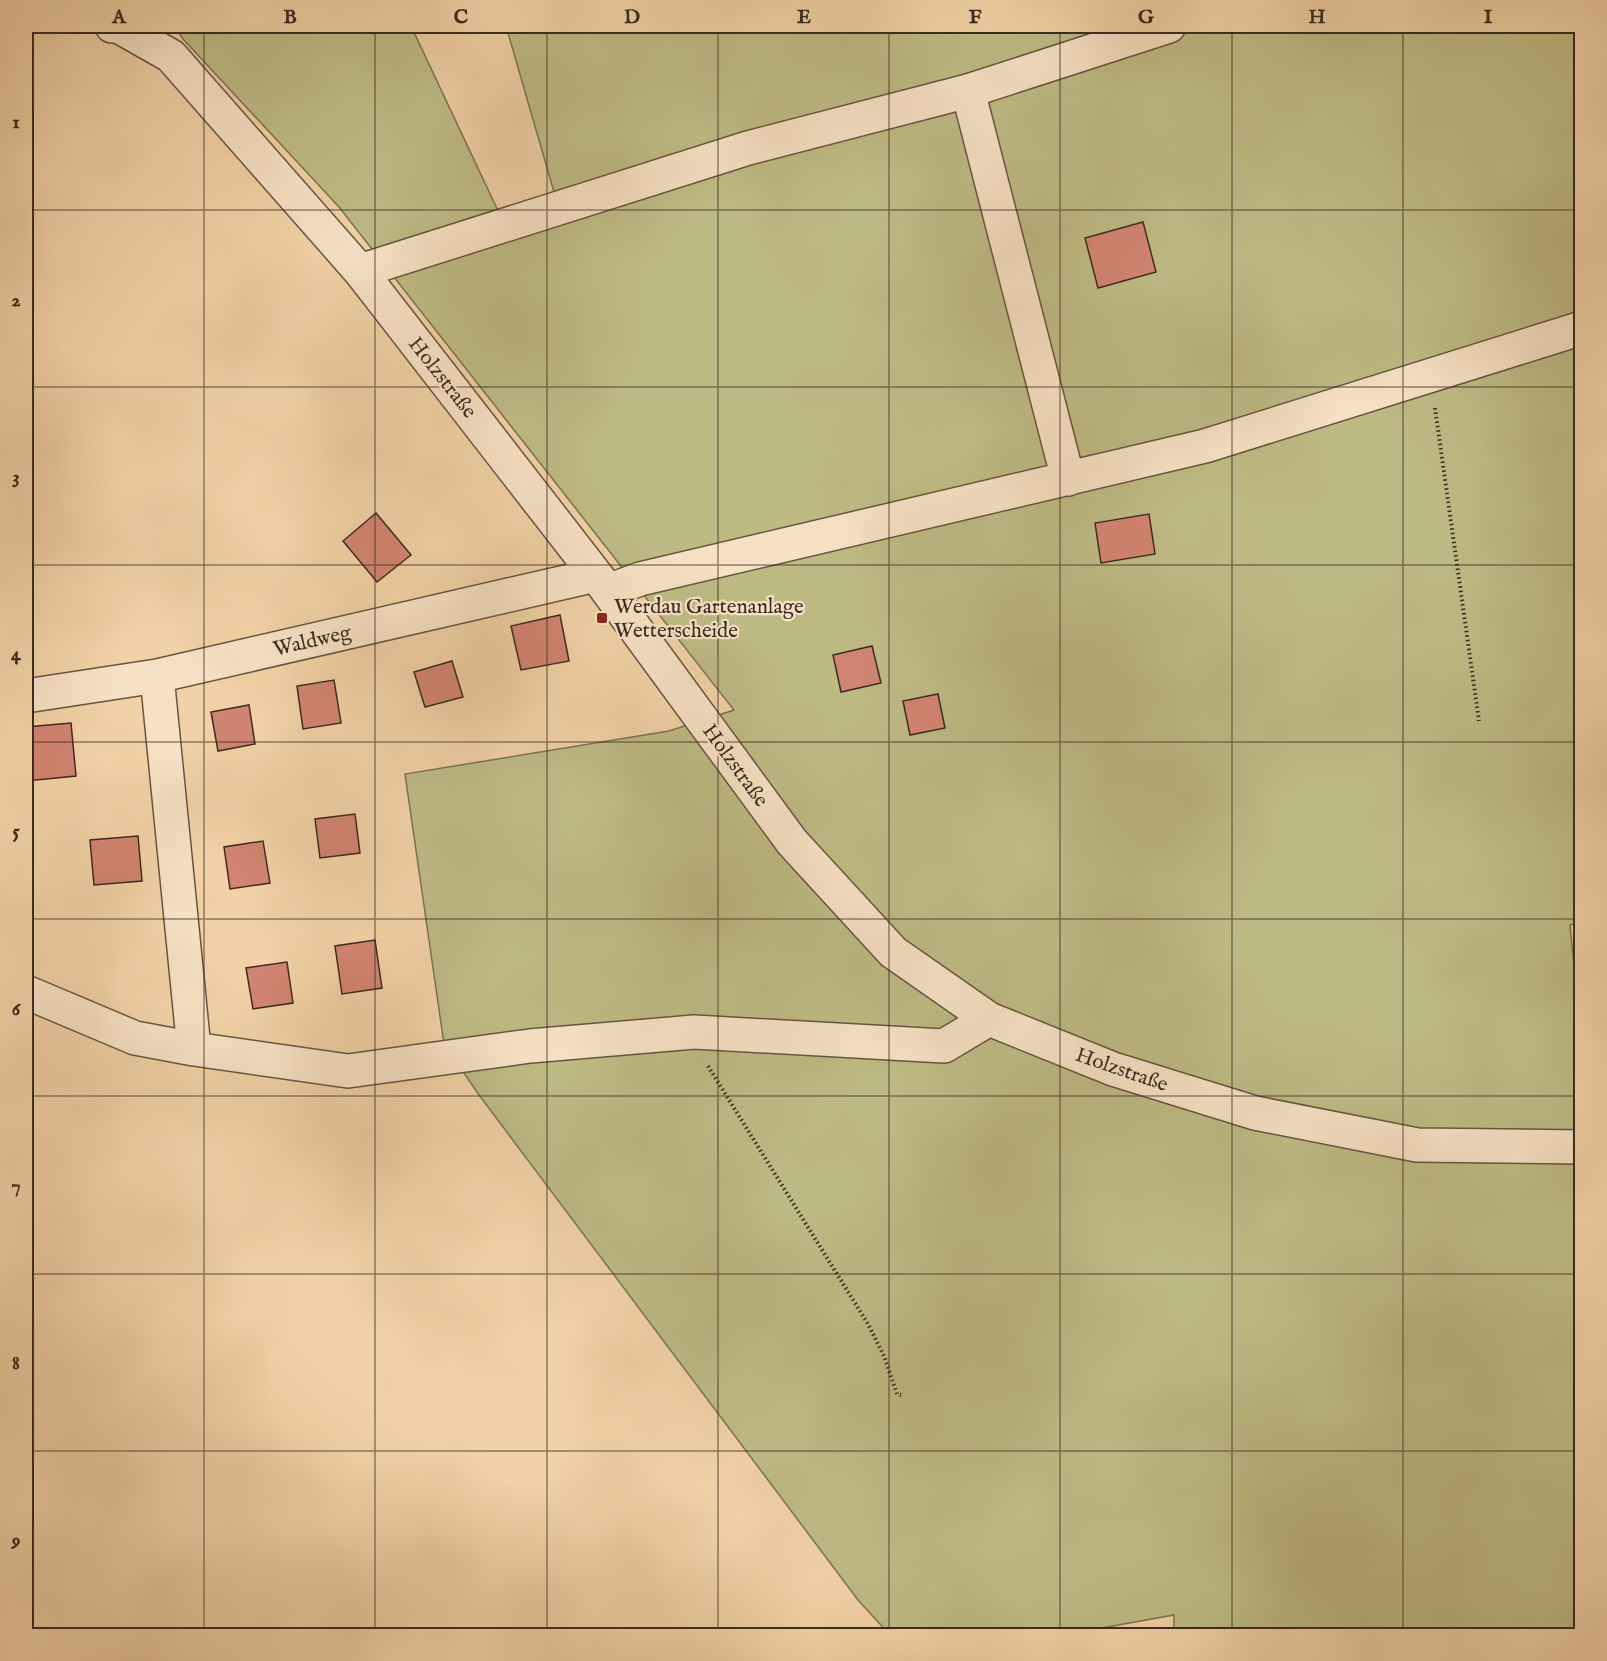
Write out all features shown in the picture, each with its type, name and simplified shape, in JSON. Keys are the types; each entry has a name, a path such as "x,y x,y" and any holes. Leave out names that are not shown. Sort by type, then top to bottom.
{"street":[{"name":"Holzstraße","path":"117,26 171,56 360,271 602,583 792,842 893,952 990,1019 1113,1069 1255,1113 1417,1145 1581,1148"},
{"path":"360,271 748,148 968,91 1169,26"},
{"path":"968,91 1068,479"},
{"name":"Waldweg","path":"26,696 157,676 602,583 640,579 1068,479 1205,446 1581,328"},
{"path":"157,676 194,1049"},
{"path":"26,992 135,1038 194,1049 348,1071 530,1046 694,1032 944,1046 990,1019"}],"path":[{"path":"1430,375 1479,720"},
{"path":"694,1032 702,1056 868,1324 884,1356 897,1394 901,1395"}],"shaded area":[{"path":"174,26 411,26 501,217 556,199 506,26 1581,26 1582,922 1570,925 1582,1048 1581,1635 1174,1636 1174,1615 1063,1635 891,1636 858,1600 479,1095 444,1044 405,774 669,731 734,710 339,207 183,39"}],"building":[{"path":"1143,222 1156,272 1098,288 1085,238"},
{"path":"376,513 411,555 377,582 343,541"},
{"path":"1149,514 1155,554 1101,563 1095,523"},
{"path":"560,615 569,661 521,670 511,626"},
{"path":"872,646 881,683 841,692 833,655"},
{"path":"452,661 463,697 425,707 414,672"},
{"path":"334,680 341,723 303,729 297,686"},
{"path":"938,694 945,728 910,735 903,701"},
{"path":"249,705 255,744 218,751 211,712"},
{"path":"71,723 76,776 26,781 26,727"},
{"path":"355,814 360,853 320,858 315,819"},
{"path":"138,836 142,881 94,885 90,840"},
{"path":"263,841 270,883 230,889 224,847"},
{"path":"375,940 382,988 342,994 335,946"},
{"path":"287,962 293,1003 253,1009 246,968"}],"place":[{"name":"Werdau Gartenanlage Wetterscheide","path":"602,618"}]}
